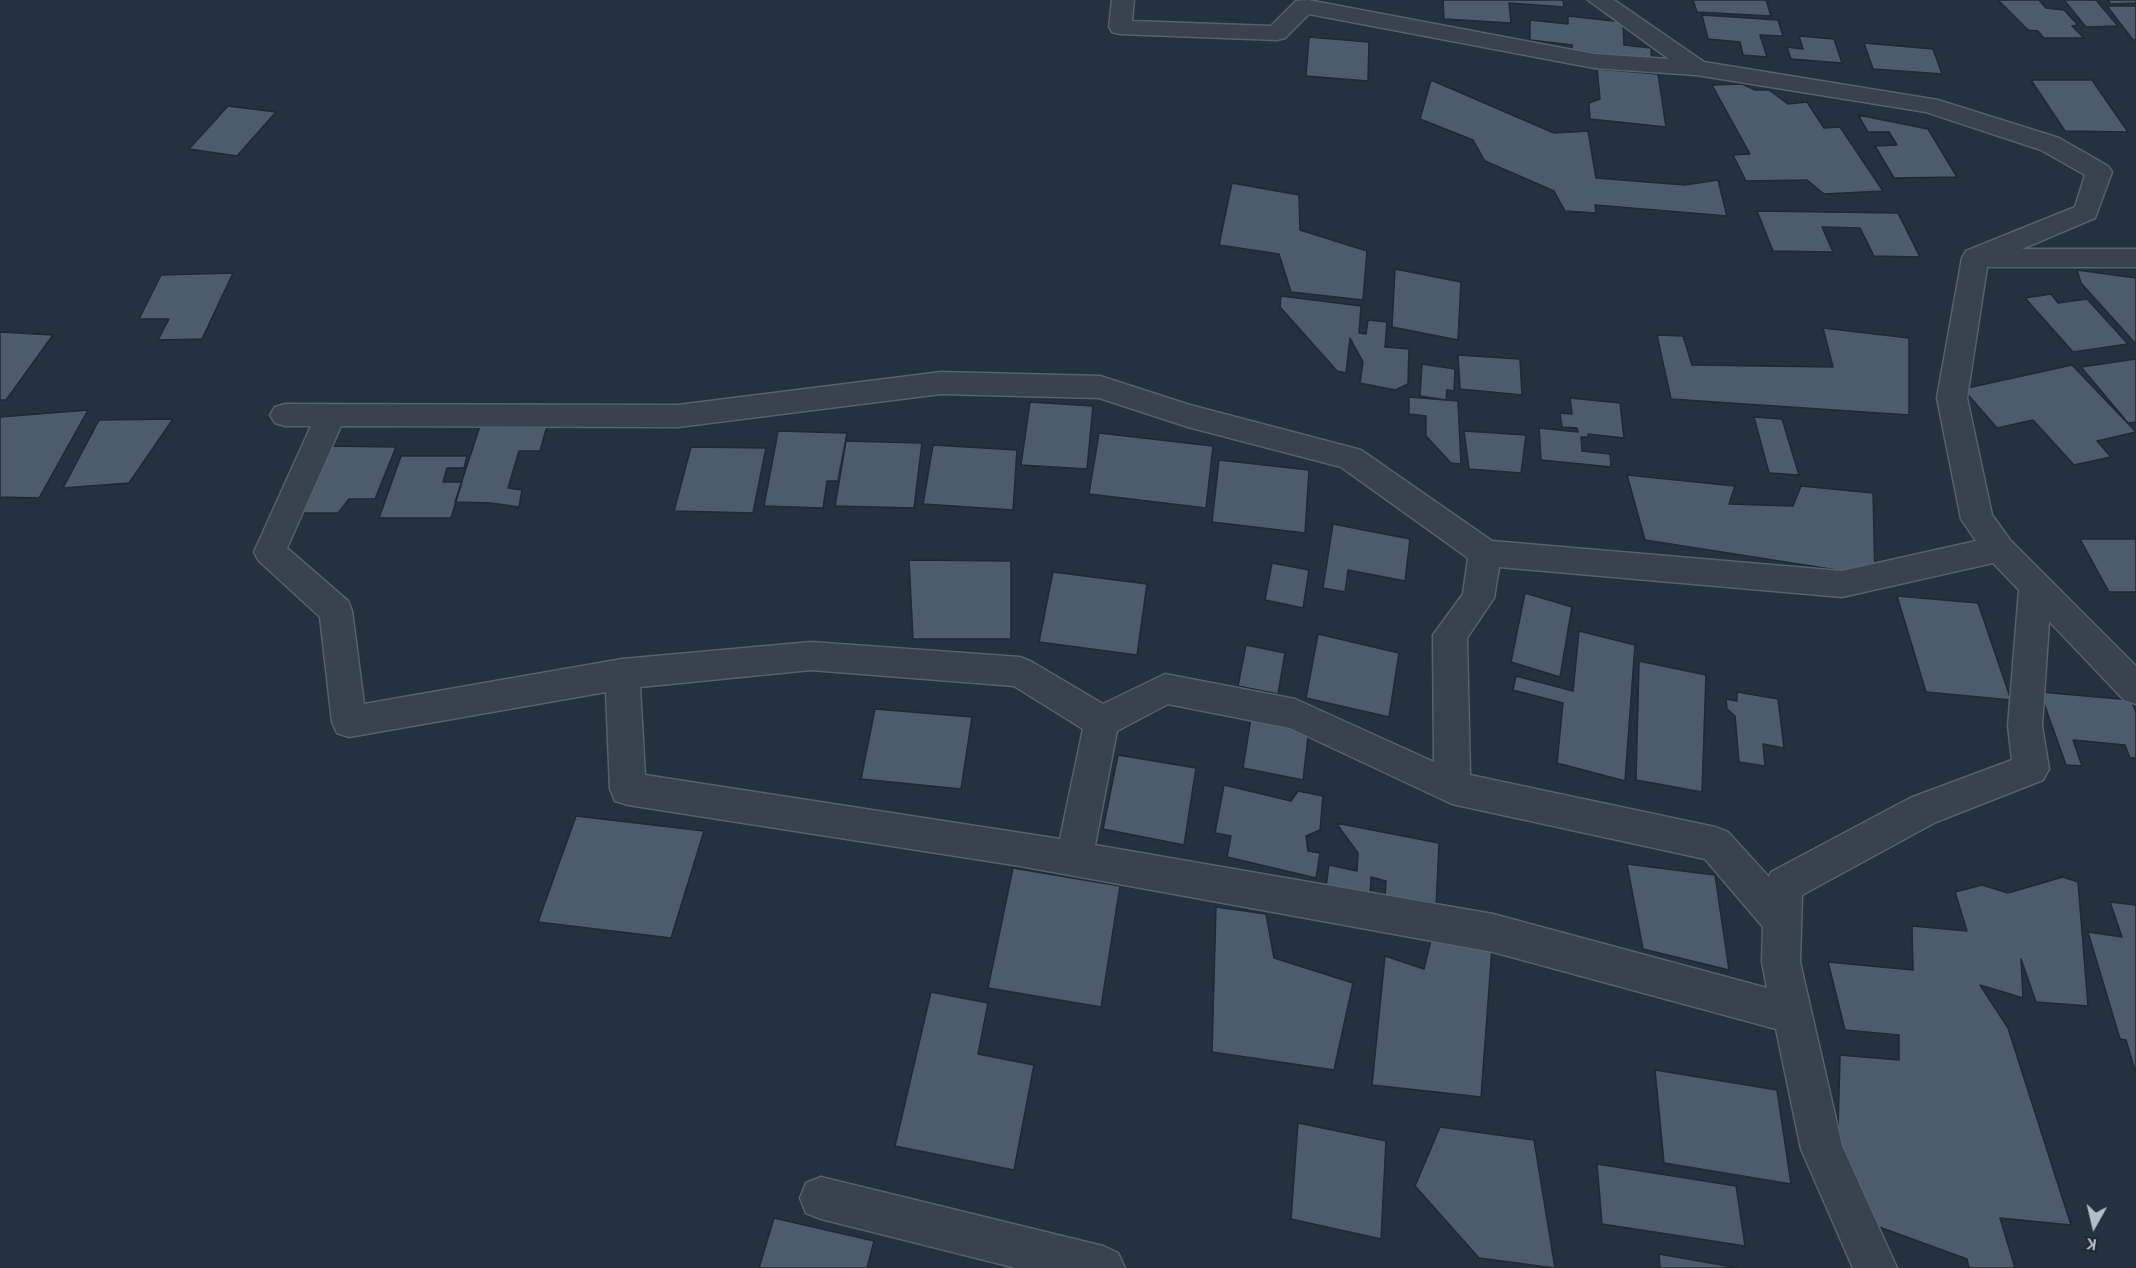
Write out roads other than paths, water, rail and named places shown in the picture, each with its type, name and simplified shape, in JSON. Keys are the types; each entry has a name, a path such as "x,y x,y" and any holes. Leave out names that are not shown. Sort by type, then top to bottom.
{"street":[{"path":"1123,0 1120,27 1277,33 1304,6 1594,61 1698,68 1929,105 2050,144 2099,172 2086,212 1975,258"},
{"path":"1599,0 1698,68"},
{"path":"1975,258 2136,258"},
{"path":"1975,258 1952,398 1977,519 1999,549 2136,689"},
{"path":"285,415 678,416 941,383 1100,387 1188,416 1350,458 1485,553 1842,584 1999,549"},
{"path":"331,415 270,552 336,611 349,722 621,674 811,656 1020,672 1102,722"},
{"path":"1452,788 1450,635 1478,598 1485,553"},
{"path":"1875,1268 1822,1149 1781,962 1784,885 1923,810 2031,769 2025,726 2035,585"},
{"path":"621,674 628,789 1074,859 1492,933 1792,1014"},
{"path":"1102,722 1165,689 1295,714 1452,788 1715,844 1783,921"},
{"path":"1074,859 1102,722"},
{"path":"821,1198 1103,1268"}]}
